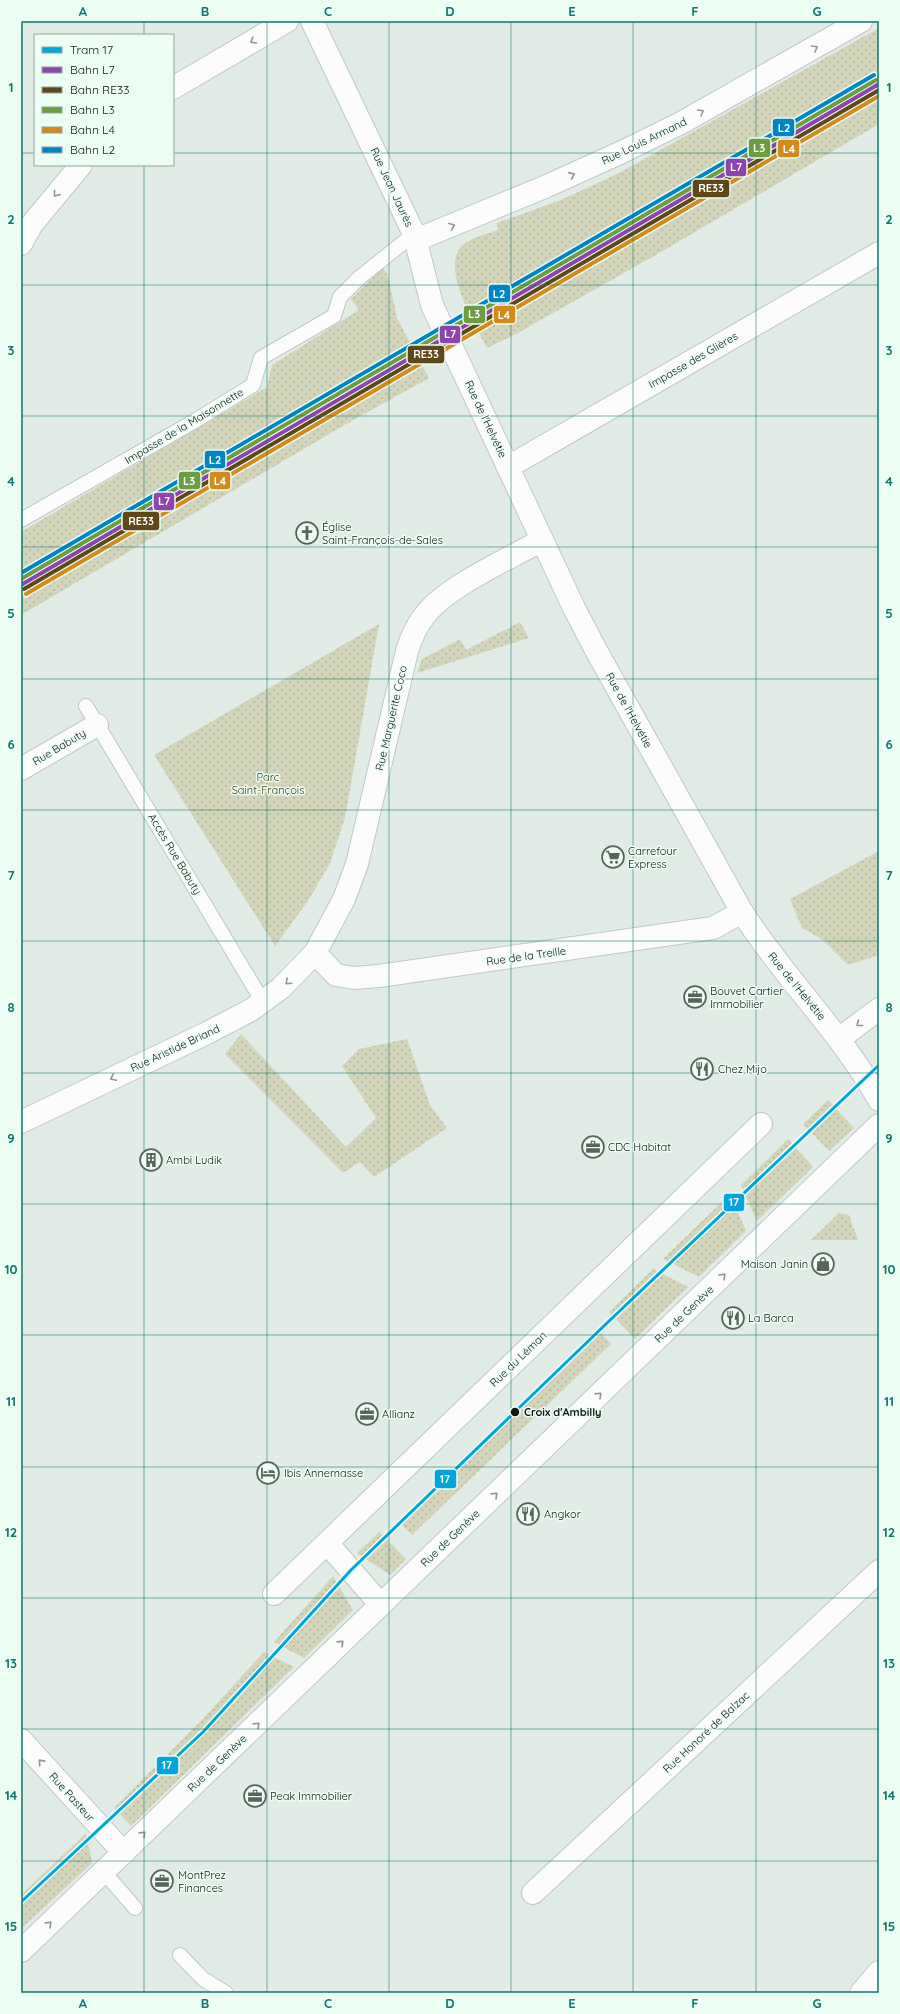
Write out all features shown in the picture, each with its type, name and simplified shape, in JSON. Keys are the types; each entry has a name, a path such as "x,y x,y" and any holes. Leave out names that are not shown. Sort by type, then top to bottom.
{"street":[{"path":"174,87 287,21"},
{"name":"Rue Jean Jaurès","path":"312,21 415,237 428,296 456,358"},
{"name":"Rue Louis Armand","path":"415,237 547,186 642,143 681,123 861,21"},
{"path":"21,244 32,224 81,166"},
{"name":"Impasse des Glières","path":"508,467 879,253"},
{"name":"Rue de l'Helvétie","path":"456,358 597,652 742,912 765,946 840,1039 866,1077 879,1100"},
{"name":"Rue Marguerite Coco","path":"315,954 344,899 357,864 407,651 414,632 425,615 444,596 542,540"},
{"name":"Rue Babuty","path":"21,769 97,724"},
{"name":"Rue de la Treille","path":"315,954 336,975 354,978 541,954 713,928 742,912"},
{"name":"Rue Aristide Briand","path":"21,1122 220,1027 263,1002 292,978 315,954"},
{"path":"840,1039 879,1009"},
{"name":"Rue du Léman","path":"274,1594 761,1124"},
{"name":"Rue de Genève","path":"21,1951 879,1125"},
{"path":"326,1543 381,1605"},
{"name":"Rue Honoré de Balzac","path":"533,1893 879,1571"},
{"name":"Rue Pasteur","path":"21,1740 124,1853"},
{"path":"861,1993 879,1972"}],"lane":[{"name":"Impasse de la Maisonnette","path":"21,520 193,422 253,385 262,358 334,316 340,297 359,278 415,237"},
{"name":"Accès Rue Babuty","path":"86,706 263,1002"},
{"path":"104,1872 135,1908"},
{"path":"180,1955 203,1979 226,1993"}],"green space":[{"path":"879,28 879,124 654,256 516,334 487,348 469,313 458,284 455,270 456,258 460,248 463,245 478,237 498,230 497,223 561,200 619,173"},
{"path":"383,267 388,276 397,318 429,378 348,423 21,615 21,532 267,387 272,365 359,310 351,299"},
{"path":"520,622 529,638 417,673 422,659 460,639 466,650"},
{"name":"Parc Saint-François","path":"379,624 345,818 330,863 308,901 275,946 154,755"},
{"path":"879,851 879,955 848,965 823,940 802,928 790,899"},
{"path":"241,1034 346,1147 376,1118 342,1066 359,1049 407,1039 430,1105 447,1128 374,1177 360,1162 343,1173 225,1054"},
{"path":"828,1100 854,1128 829,1151 803,1124"},
{"path":"788,1139 813,1167 757,1221 741,1185"},
{"path":"730,1194 746,1231 699,1277 663,1259"},
{"path":"839,1213 849,1215 858,1240 811,1240"},
{"path":"653,1269 688,1287 635,1339 609,1312"},
{"path":"597,1329 611,1344 412,1535 398,1521"},
{"path":"379,1532 406,1559 390,1575 357,1553"},
{"path":"333,1576 353,1610 304,1658 274,1642"},
{"path":"264,1652 294,1667 131,1826 114,1808 200,1722"},
{"path":"86,1833 92,1863 21,1929 21,1895"}],"tram line":[{"name":"17","path":"21,1902 203,1732 351,1570 607,1323 879,1065"}],"rail line":[{"name":"L2","path":"21,573 874,75"},
{"name":"L3","path":"21,579 876,80"},
{"name":"L7","path":"21,585 879,84"},
{"name":"RE33","path":"24,589 879,90"},
{"name":"L4","path":"26,594 879,96"}],"place":[{"name":"Église Saint-François-de-Sales","path":"307,533"},
{"name":"Carrefour Express","path":"613,857"},
{"name":"Bouvet Cartier Immobilier","path":"695,997"},
{"name":"Chez Mijo","path":"702,1069"},
{"name":"CDC Habitat","path":"593,1147"},
{"name":"Ambi Ludik","path":"151,1160"},
{"name":"Maison Janin","path":"823,1264"},
{"name":"La Barca","path":"733,1318"},
{"name":"Croix d'Ambilly","path":"515,1412"},
{"name":"Allianz","path":"367,1414"},
{"name":"Ibis Annemasse","path":"268,1473"},
{"name":"Angkor","path":"528,1514"},
{"name":"Peak Immobilier","path":"255,1796"},
{"name":"MontPrez Finances","path":"162,1881"}]}
